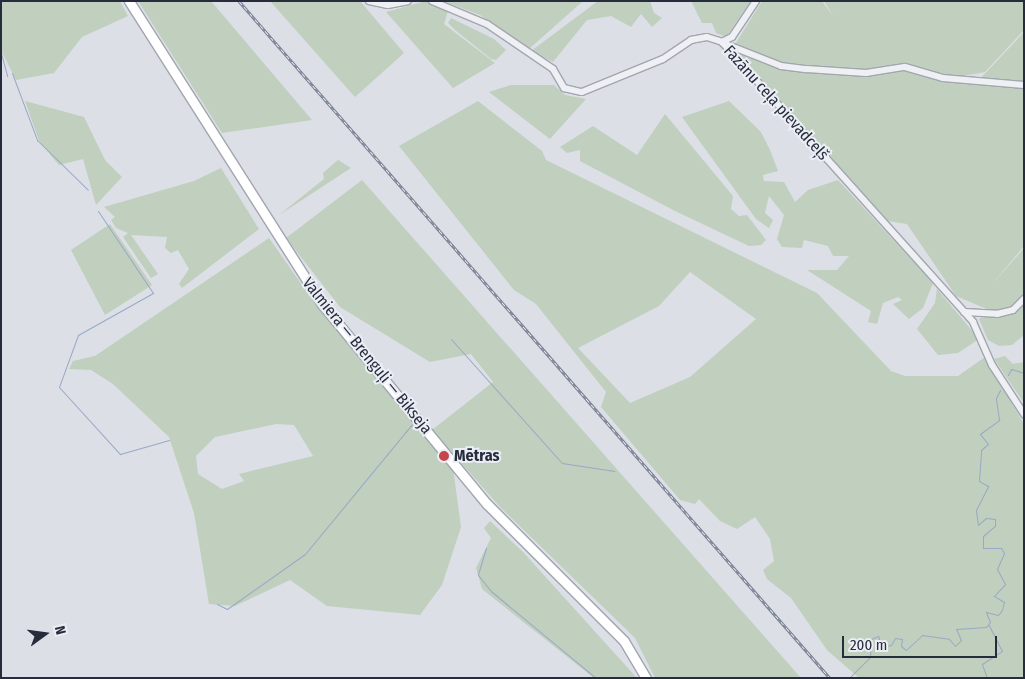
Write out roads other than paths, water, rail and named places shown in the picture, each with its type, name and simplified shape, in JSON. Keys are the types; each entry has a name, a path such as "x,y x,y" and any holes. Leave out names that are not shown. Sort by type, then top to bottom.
{"main road":[{"name":"Valmiera — Brenguļi — Bikseja","path":"129,1 322,304 487,504 624,642 646,678"}],"street":[{"path":"369,1 388,5 408,1"},
{"name":"Fazānu ceļa pievadceļš","path":"432,1 487,24 553,69 564,88 582,92 663,59 691,40 706,37 722,42 981,332 987,349 1024,414"},
{"path":"722,42 732,37 756,1"},
{"path":"722,42 781,66 866,73 905,67 942,78 1024,85"},
{"path":"963,312 997,314 1013,310 1024,300"}],"waterway":[{"path":"1,53 7,76"},
{"path":"12,73 37,140 88,190"},
{"path":"98,211 153,293 78,335 59,387 120,454 169,440"},
{"path":"451,339 562,463 614,471"},
{"path":"1008,375 1011,369 1024,373"},
{"path":"849,678 870,657 871,639 878,636 882,647 891,645 895,638 902,639 901,646 906,650 922,635 949,639 955,646 961,640 956,629 986,627 990,622 986,612 998,615 1002,610 1004,602 994,596 1005,584 997,569 1004,553 1001,548 983,548 983,536 995,526 995,519 986,518 978,525 976,510 988,486 979,481 981,450 988,444 980,434 999,420 996,398 1000,390"},
{"path":"217,604 227,609 305,554 412,424"},
{"path":"486,548 478,575 492,592 596,678"},
{"path":"987,678 982,664 1002,651 989,625"}],"railway":[{"path":"239,1 830,678"}],"place":[{"name":"Mētras","path":"444,456"}]}
